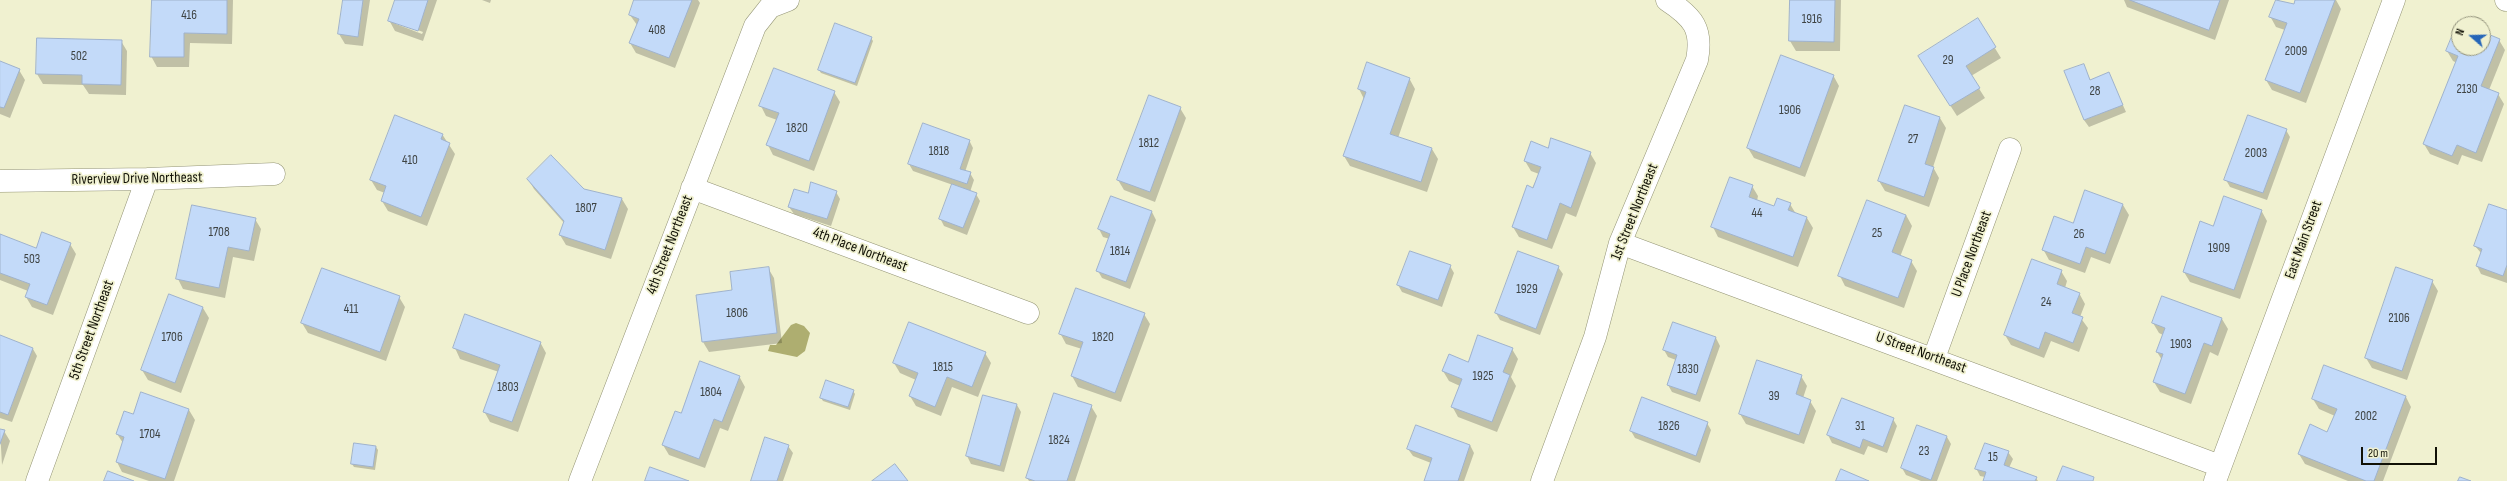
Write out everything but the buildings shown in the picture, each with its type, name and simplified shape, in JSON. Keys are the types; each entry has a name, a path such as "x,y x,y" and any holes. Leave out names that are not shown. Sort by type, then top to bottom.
{"street":[{"name":"4th Street Northeast","path":"580,481 755,26 765,11 788,0"},
{"name":"1st Street Northeast","path":"1542,481 1595,337 1620,243 1697,60 1700,45 1698,31 1690,18 1667,0"},
{"name":"East Main Street","path":"2218,474 2394,0"},
{"name":"U Place Northeast","path":"1934,358 2010,149"},
{"name":"Riverview Drive Northeast","path":"0,181 147,179 274,174"},
{"name":"5th Street Northeast","path":"36,481 147,179"},
{"name":"4th Place Northeast","path":"692,188 1028,313"},
{"name":"U Street Northeast","path":"1620,243 1934,358 2218,474"}],"shaded area":[{"path":"796,323 804,326 810,333 805,351 797,357 768,351 770,345 776,345 791,325"}]}
